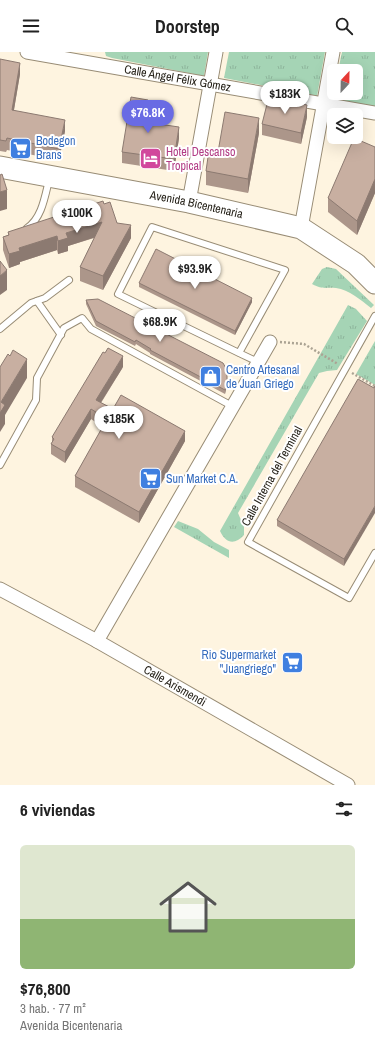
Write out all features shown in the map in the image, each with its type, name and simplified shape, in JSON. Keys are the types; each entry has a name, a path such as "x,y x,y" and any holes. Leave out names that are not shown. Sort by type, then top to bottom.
{"main road":[{"name":"Avenida Bicentenaria","path":"0,167 189,202 301,228 356,264 375,283"}],"street":[{"name":"Calle Ángel Félix Gómez","path":"27,52 93,57 210,84 375,113"},
{"path":"189,202 216,52"},
{"path":"301,228 333,52"},
{"path":"97,642 270,342"},
{"name":"Calle Arismendi","path":"0,589 97,642 348,785"}],"lane":[{"path":"23,231 34,224 41,209 50,176"},
{"path":"239,353 285,270 152,227 118,294 239,353 258,362"},
{"path":"0,329 31,303 45,298 69,280"},
{"path":"37,301 61,335"},
{"name":"Calle Interna del Terminal","path":"375,316 248,542 349,598 375,553"},
{"path":"0,464 36,400 37,378 64,328 82,318 91,329 232,406"}],"path":[{"path":"270,342 304,344 375,386"}],"green space":[{"path":"105,52 208,52 204,76 112,58 106,56"},
{"path":"229,52 325,52 317,96 224,78"},
{"path":"342,52 375,52 375,107 338,100 363,100 363,64 339,64"},
{"path":"327,267 336,269 374,305 371,308 355,296 341,289 322,288 312,284 322,269"},
{"path":"348,305 356,309 367,321 337,370 319,373 238,513 244,527 244,535 234,542 228,541 220,531"},
{"path":"375,341 375,385 356,374"},
{"path":"178,521 198,529 214,542 229,550 229,558 174,527"}],"building":[{"path":"0,59 20,63 12,110 65,120 59,149 7,138 6,141 0,140"},
{"path":"269,96 307,105 301,133 262,124"},
{"path":"131,97 148,100 145,122 179,127 174,159 122,152"},
{"path":"225,112 259,118 248,179 206,171 209,150 218,152"},
{"path":"363,142 375,147 375,179 357,221 328,198 351,144 363,144"},
{"path":"2,174 7,190 0,192 0,175"},
{"path":"103,201 104,204 110,202 117,223 131,225 103,276 80,267 102,222 66,233 68,238 58,241 57,236 19,248 20,251 9,254 3,237 9,235 8,232"},
{"path":"156,249 252,298 235,331 139,283"},
{"path":"0,261 7,270 0,276"},
{"path":"98,299 223,363 227,370 225,390 150,350 151,349 136,340 135,342 96,321 86,300"},
{"path":"108,348 123,356 96,400 113,409 121,395 185,431 139,512 75,476 107,419 91,409 65,452 51,444 54,439 52,437 103,352 105,353"},
{"path":"13,350 27,359 1,402 5,405 0,413 0,367 8,354 10,356"},
{"path":"358,379 374,388 375,386 375,506 344,559 277,520"}],"place":[{"name":"Bodegon Brans","path":"21,148"},
{"name":"Hotel Descanso Tropical","path":"150,159"},
{"name":"Centro Artesanal de Juan Griego","path":"211,377"},
{"name":"Sun Market C.A.","path":"150,479"},
{"name":"Rio Supermarket \"Juangriego\"","path":"292,662"}]}
